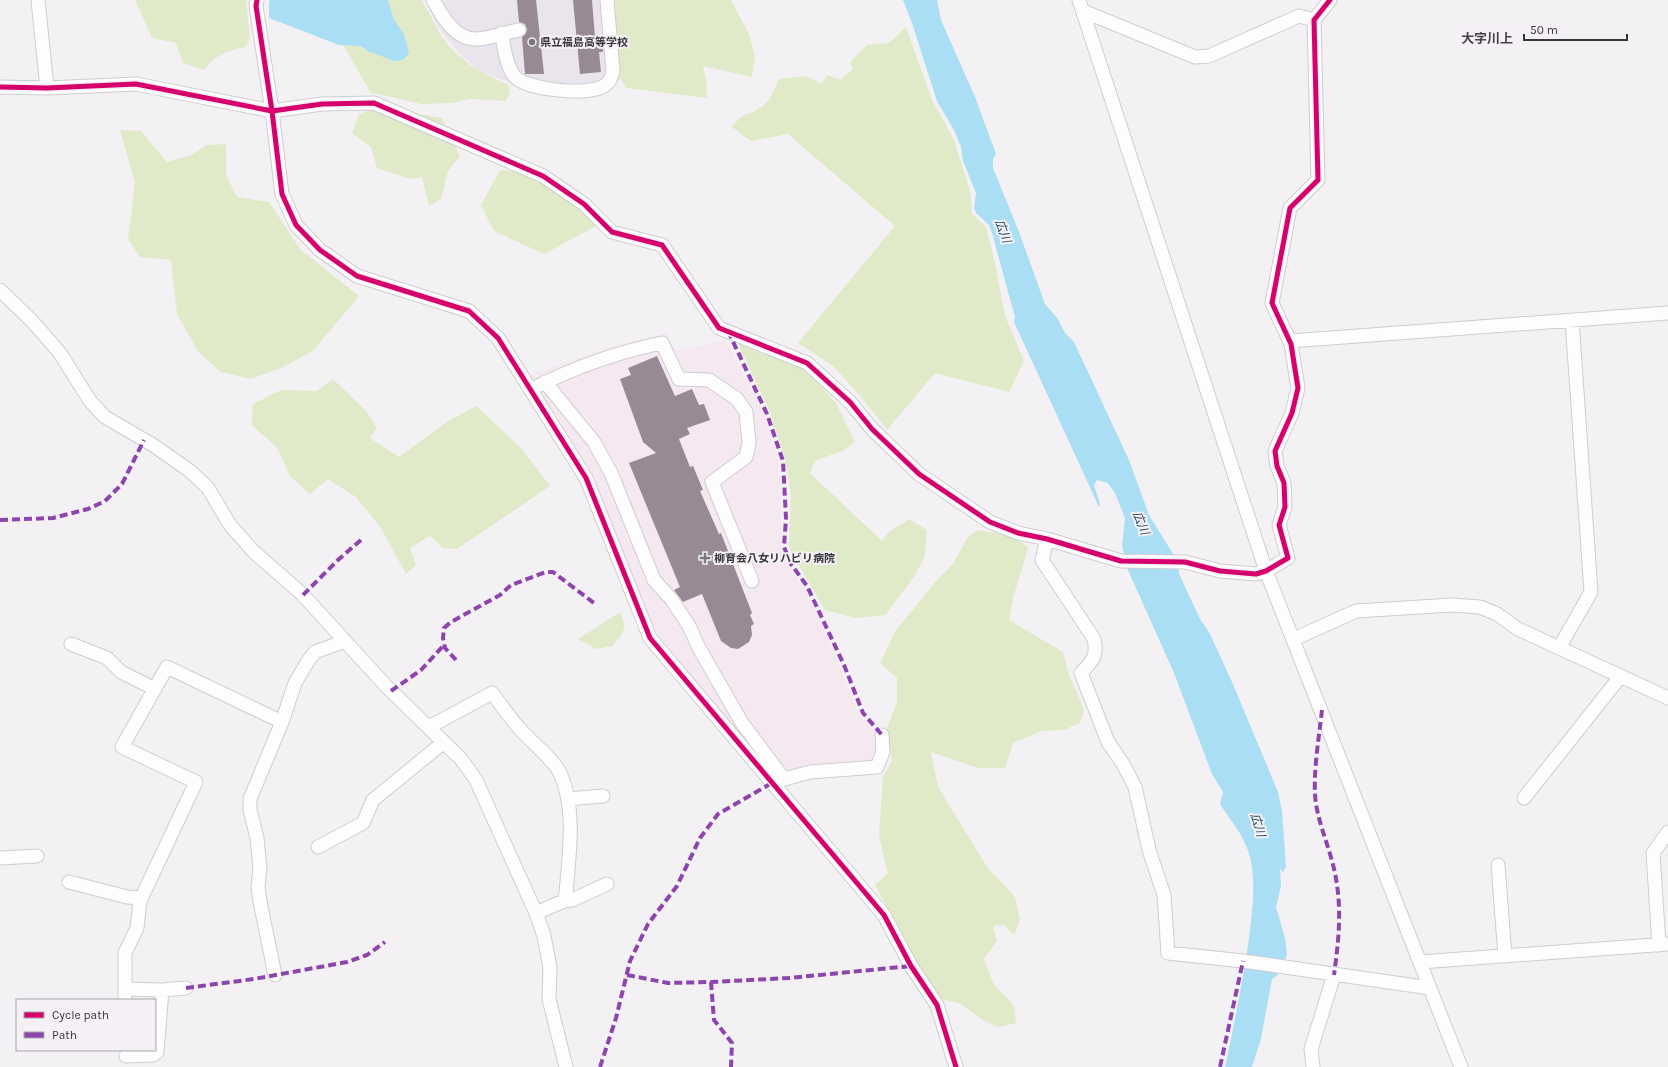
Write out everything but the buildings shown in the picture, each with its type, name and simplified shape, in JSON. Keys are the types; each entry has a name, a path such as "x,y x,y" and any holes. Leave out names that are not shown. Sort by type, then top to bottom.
{"street":[{"path":"38,0 47,88"},
{"path":"257,0 256,6 272,112 282,194 296,225 320,250 357,276 469,311 498,338 586,478 650,638 778,781 884,915 911,966 937,1005 956,1067"},
{"path":"433,0 446,21 460,35 476,40 519,30"},
{"path":"502,34 503,47 514,76 521,82 534,88 584,91 596,89 604,86 612,78 613,71 607,0"},
{"path":"0,88 47,88 136,84 272,112 322,104 374,103 543,176 584,204 612,232 662,245 719,328 807,363 850,402 872,429 919,474 990,522 1018,533 1047,539 1121,560 1185,562 1220,571 1256,574 1266,571 1288,558 1279,525 1285,507 1284,483 1276,466 1275,451 1292,413 1298,388 1290,341 1272,303 1290,208 1318,180 1314,20 1330,0"},
{"path":"1081,6 1195,57 1209,56 1299,16 1314,20"},
{"path":"1081,6 1266,571 1461,1067"},
{"path":"0,290 32,321 60,353 90,400 105,417 153,445 190,471 208,488 230,525 254,552 302,594 387,687 461,759 476,780 536,913 544,936 550,968 549,999 566,1067"},
{"path":"1290,341 1668,313"},
{"path":"1559,648 1591,592 1572,320"},
{"path":"530,389 565,372 626,350 662,343 679,379 709,380 737,399 746,412 749,443 746,457 712,482 752,581"},
{"path":"545,382 594,442 611,473 654,580 672,600 689,626 699,648 742,723 778,781"},
{"path":"1047,539 1042,560 1094,639 1096,650 1093,660 1081,673 1108,742 1123,764 1135,787 1149,850 1164,895 1168,953 1243,961 1430,988"},
{"path":"1294,639 1356,611 1452,605 1480,608 1497,614 1518,629 1668,698"},
{"path":"275,975 260,902 258,886 260,868 257,838 250,810 250,799 282,722 295,684 315,652 345,641"},
{"path":"71,644 107,658 121,672 155,689"},
{"path":"186,988 125,995 125,954 138,928 141,898 196,782 122,747 167,667 282,722"},
{"path":"1524,798 1620,677"},
{"path":"429,727 492,693 520,729 541,749 561,774 568,799 570,839 564,902"},
{"path":"778,781 810,772 877,767 883,752 882,735"},
{"path":"318,847 362,823 373,800 444,742"},
{"path":"568,799 603,796"},
{"path":"1420,962 1664,945 1653,853 1668,832"},
{"path":"0,858 37,856"},
{"path":"1498,865 1505,956"},
{"path":"68,882 127,897 141,898"},
{"path":"536,913 572,900 607,884"},
{"path":"1313,1067 1311,1049 1334,974"},
{"path":"126,1058 153,1055 157,1052 162,990"}],"shaded area":[{"name":"県立福島高等学校","path":"425,0 612,0 614,81 534,92 480,71 460,54 439,29"},
{"name":"柳育会八女リハビリ病院","path":"667,333 675,351 726,340 766,418 778,460 781,496 781,550 788,566 803,587 825,630 858,712 879,739 880,748 871,764 812,766 774,773 662,643 646,612 591,471 530,375 617,345"}],"green space":[{"path":"135,0 246,0 250,37 246,47 222,54 213,60 204,70 183,63 176,43 152,38"},
{"path":"375,0 421,0 444,40 460,57 478,70 509,85 510,92 506,101 469,99 452,103 421,104 371,93 341,41"},
{"path":"615,0 731,0 749,34 755,56 752,77 703,66 706,79 707,98 626,88 619,76"},
{"path":"906,27 932,100 954,140 971,194 972,214 986,227 1005,316 1024,361 1009,392 935,373 887,430 856,391 833,366 798,343 895,226 788,134 751,141 732,127 740,118 755,111 767,102 779,79 806,76 821,84 828,75 840,80 853,69 850,62 867,45 889,43"},
{"path":"370,110 401,111 442,118 460,156 448,171 441,199 429,206 422,177 410,179 377,168 371,147 352,133 359,114"},
{"path":"120,130 141,131 167,162 192,155 207,145 226,144 226,175 237,197 269,202 301,250 359,296 313,351 283,367 251,379 221,372 199,353 177,314 171,260 140,257 128,239 135,182"},
{"path":"500,170 514,171 540,182 552,189 598,225 544,254 494,231 481,205"},
{"path":"736,339 767,351 805,369 836,403 855,442 844,450 815,461 810,473 882,541 889,532 909,519 927,530 925,556 914,577 885,615 856,618 825,610 792,554 789,546 791,494 785,458 769,410"},
{"path":"333,379 367,412 377,428 370,438 399,457 448,421 476,406 522,449 550,486 457,549 443,548 430,536 410,548 416,565 406,574 381,528 356,497 328,479 310,494 290,476 278,449 252,425 253,404 281,390 317,391"},
{"path":"978,530 1017,537 1028,548 1014,595 1009,620 1063,652 1068,672 1084,710 1080,723 1064,730 1042,731 1013,743 1005,768 978,768 931,752 938,787 987,867 1015,897 1020,920 1014,935 1004,925 993,926 997,941 984,959 993,983 1014,1006 1016,1023 998,1027 983,1020 959,1003 940,999 917,962 875,885 888,874 879,836 883,777 892,761 887,728 897,702 897,678 880,663 896,630 938,579 953,564 968,537"},
{"path":"620,612 624,623 624,630 613,646 596,649 578,639"}],"water":[{"path":"269,0 388,0 393,18 404,34 409,53 403,60 394,61 368,51 361,46 339,45 269,18"},
{"name":"広川","path":"903,0 937,0 941,20 975,97 996,154 993,159 993,168 1019,232 1045,304 1058,319 1065,333 1074,342 1129,460 1149,515 1175,557 1180,576 1200,619 1209,632 1232,682 1278,792 1282,811 1286,867 1283,872 1280,869 1281,886 1276,907 1285,938 1287,955 1280,973 1272,979 1261,1039 1252,1067 1225,1067 1247,954 1251,917 1253,875 1247,847 1220,804 1223,792 1212,774 1174,673 1127,568 1122,546 1125,518 1115,493 1108,483 1097,480 1094,485 1100,504 1099,507 1014,322 1015,317 992,233 989,225 976,213 974,209 976,193 963,161 961,147 954,130 937,101"}],"marked path":[{"path":"728,331 767,414 783,461 786,518 784,547 791,564 807,586 844,665 863,713 882,735"},
{"path":"0,520 53,518 88,509 105,501 122,484 144,440"},
{"path":"303,595 338,560 362,539"},
{"path":"456,660 445,648 443,638 444,628 451,622 500,595 511,585 546,572 553,572 594,603"},
{"path":"391,691 421,670 444,645"},
{"path":"1322,710 1316,757 1315,793 1319,817 1334,869 1339,899 1339,929 1334,975"},
{"path":"600,1067 616,1018 630,961 648,924 677,886 700,838 718,814 772,783"},
{"path":"186,988 254,979 347,962 367,955 385,942"},
{"path":"1220,1067 1243,961"},
{"path":"627,975 668,983 711,982 789,978 911,966"},
{"path":"711,982 714,1020 732,1043 731,1067"}],"cycle path":[{"path":"257,0 256,6 272,111 282,194 296,225 320,250 357,276 469,311 498,338 586,478 650,638 884,915 911,966 937,1005 956,1067"},
{"path":"0,87 47,88 136,84 272,111 322,104 374,103 543,176 584,204 612,232 662,245 719,328 807,363 850,402 872,429 919,474 990,522 1018,533 1047,539 1121,561 1185,562 1220,571 1256,574 1266,571 1288,558 1279,525 1285,507 1284,483 1277,466 1275,451 1292,413 1298,388 1291,344 1272,303 1290,208 1318,180 1314,20 1330,0"}],"place":[{"name":"県立福島高等学校","path":"532,42"},
{"name":"柳育会八女リハビリ病院","path":"705,558"}],"district":[{"name":"大字川上","path":"1487,38"}]}
